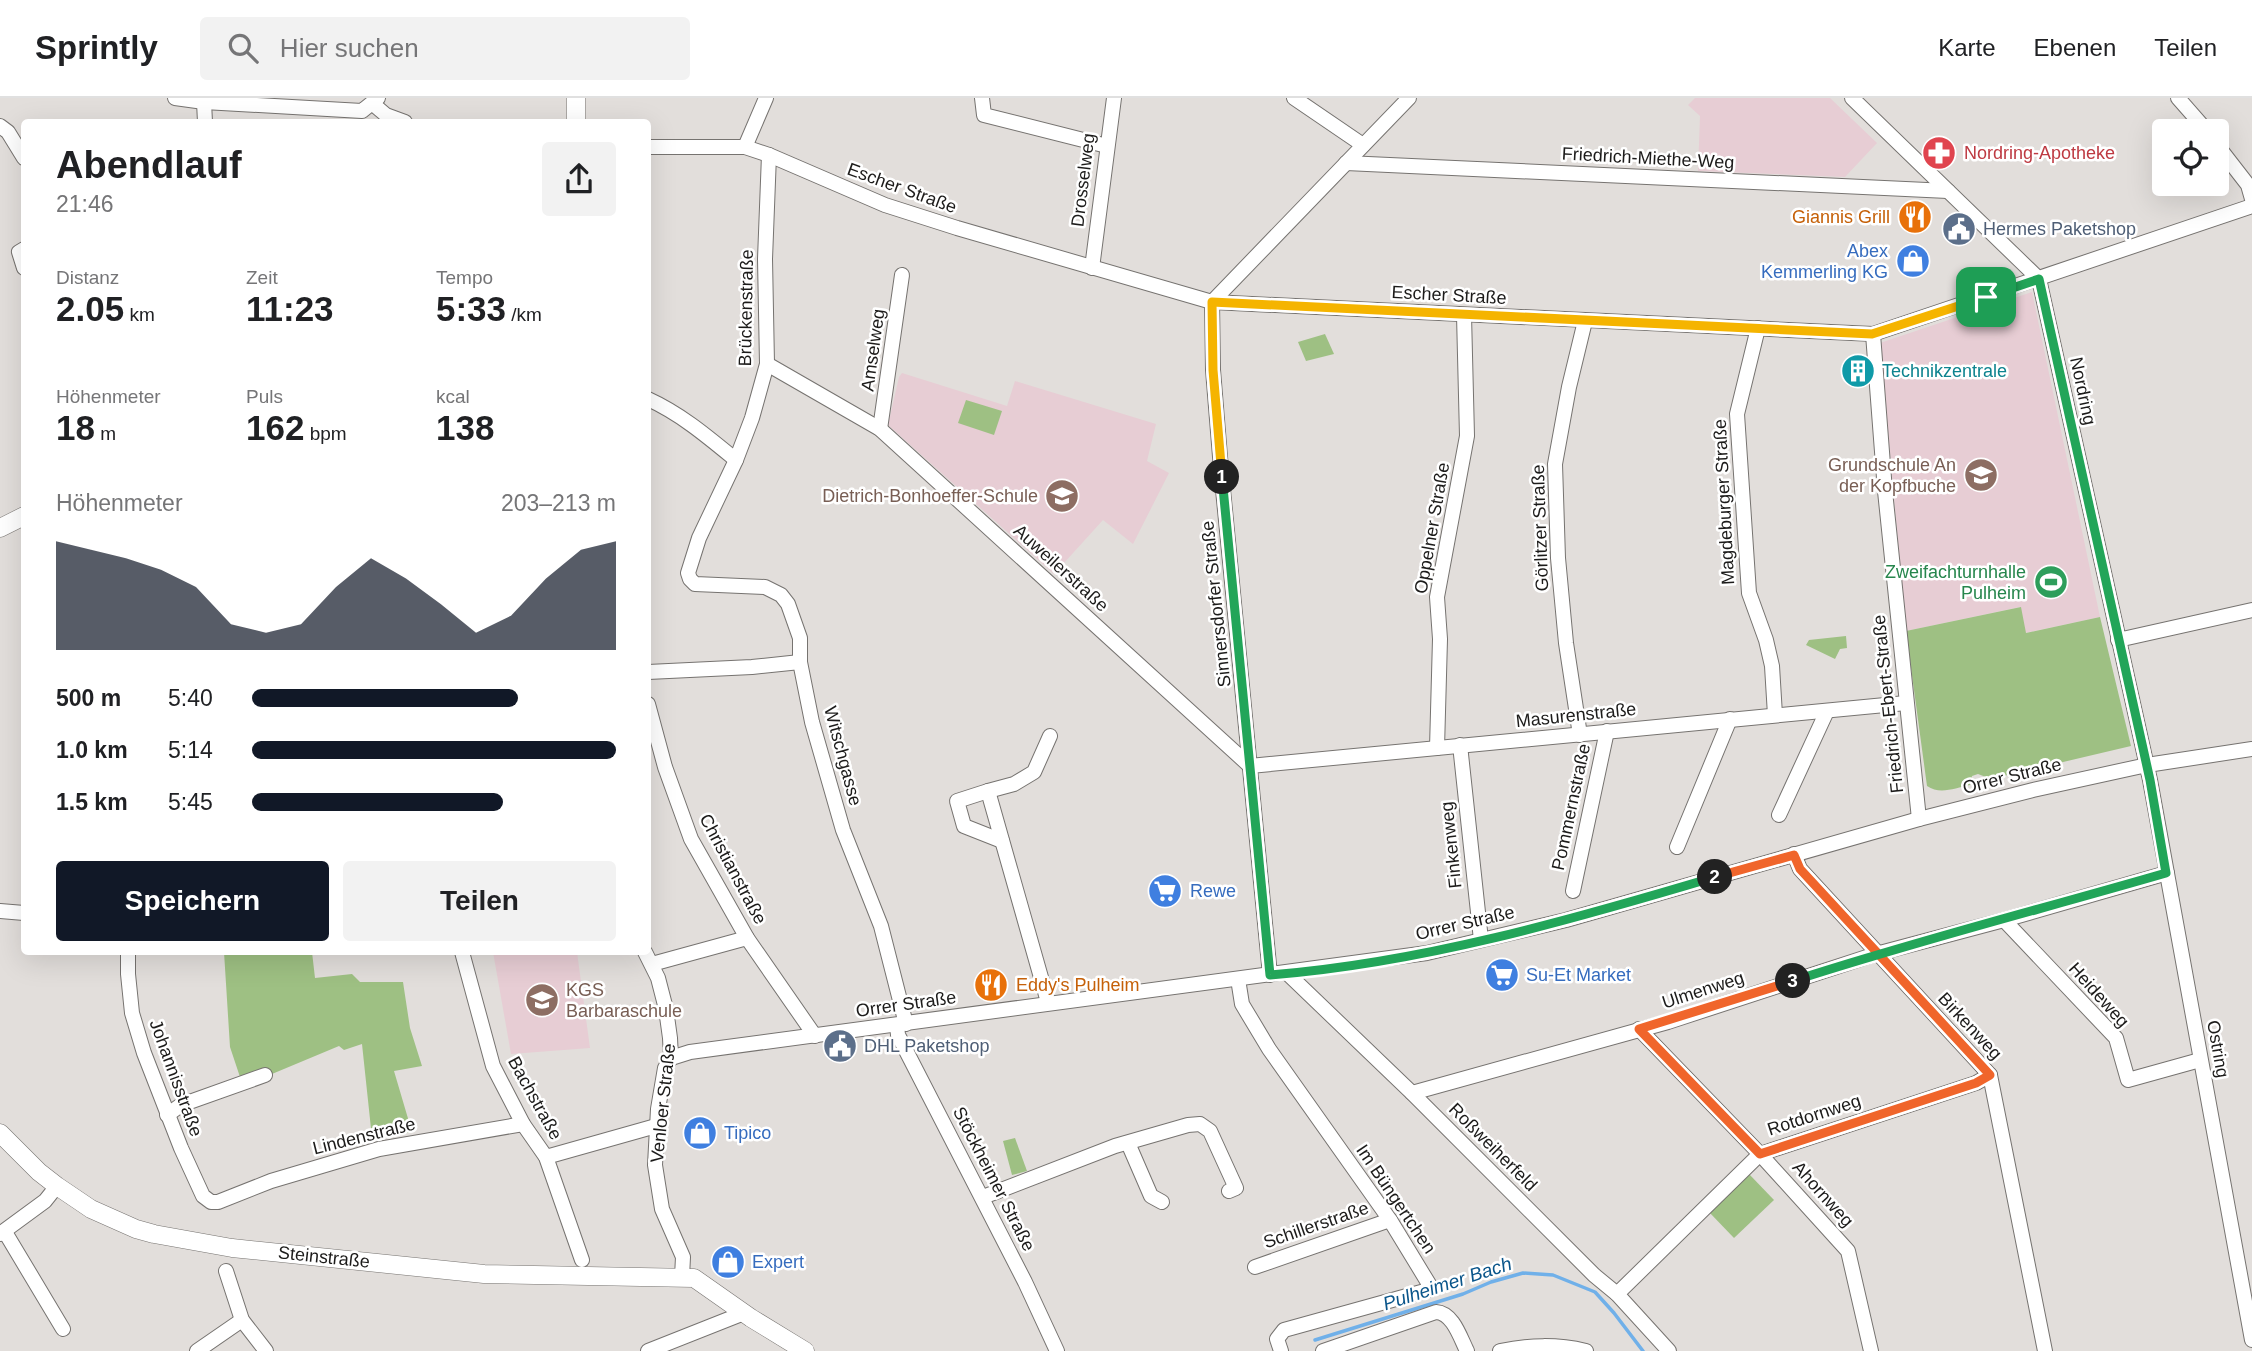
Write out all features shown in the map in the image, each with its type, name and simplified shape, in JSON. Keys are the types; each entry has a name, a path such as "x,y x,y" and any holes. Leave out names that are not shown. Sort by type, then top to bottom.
{"main road":[{"path":"576,98 576,119"},
{"path":"0,528 21,518"},
{"name":"Steinstraße","path":"0,1133 57,1186 91,1209 136,1229 232,1248 484,1274 682,1277"},
{"path":"682,1277 694,1278 744,1314 805,1351"}],"street":[{"path":"174,98 362,111 375,101 386,115 397,119"},
{"path":"745,147 766,98"},
{"path":"982,98 984,114 1107,146"},
{"name":"Drosselweg","path":"1092,268 1114,98"},
{"path":"1294,98 1363,145"},
{"path":"1212,302 1409,98"},
{"path":"1852,98 2039,279"},
{"path":"2178,98 2196,119"},
{"path":"204,102 205,119"},
{"path":"0,126 8,132 21,153"},
{"name":"Escher Straße","path":"651,147 745,147 885,205 1212,302 1872,334 2252,206"},
{"name":"Brückenstraße","path":"688,573 699,538 736,460 752,418 767,365 765,259 769,155"},
{"path":"2229,160 2248,185 2252,199"},
{"name":"Friedrich-Miethe-Weg","path":"1346,163 1948,191"},
{"name":"Amselweg","path":"880,429 902,275"},
{"name":"Nordring","path":"2039,279 2147,765"},
{"name":"Sinnersdorfer Straße","path":"1212,302 1213,370 1221,469 1270,975"},
{"name":"Oppelner Straße","path":"1437,748 1440,639 1437,597 1467,436 1464,315"},
{"name":"Görlitzer Straße","path":"1580,735 1558,558 1555,464 1569,387 1585,321"},
{"name":"Magdeburger Straße","path":"1758,328 1737,414 1749,593 1769,653 1775,715"},
{"name":"Friedrich-Ebert-Straße","path":"1872,334 1919,819"},
{"name":"Auweilerstraße","path":"767,365 880,429 1250,766"},
{"path":"651,400 700,431 736,460"},
{"name":"Witschgasse","path":"688,573 695,584 765,587 781,595 789,604 800,638 800,662 812,722 843,830 881,926 902,1025"},
{"path":"2118,640 2252,610"},
{"path":"651,672 800,662"},
{"name":"Masurenstraße","path":"1250,766 1906,703"},
{"path":"1779,815 1827,711"},
{"name":"Christianstraße","path":"651,715 665,767 691,839 747,938 815,1036"},
{"path":"1677,847 1730,719"},
{"name":"Pommernstraße","path":"1573,891 1607,731"},
{"path":"1002,841 964,826 957,801 1014,784 1034,772 1050,736"},
{"name":"Finkenweg","path":"1460,746 1481,940"},
{"name":"Orrer Straße","path":"671,1058 690,1052 902,1025 1048,1002 1427,953 1566,920 1919,819 2033,790 2147,765 2252,749"},
{"name":"Ostring","path":"2147,765 2252,1340"},
{"path":"988,791 1048,1002"},
{"name":"Birkenweg","path":"1794,855 1800,869 1990,1075 2045,1351"},
{"name":"Ulmenweg","path":"1412,1093 1639,1029 1876,954 2166,873"},
{"path":"0,911 21,913"},
{"name":"Heideweg","path":"2004,920 2116,1038 2128,1080 2200,1060"},
{"path":"648,958 747,938"},
{"name":"Johannisstraße","path":"128,955 132,1013 144,1053 167,1115 203,1196 211,1202 218,1202"},
{"name":"Bachstraße","path":"463,955 494,1066 523,1124 546,1157 582,1261"},
{"name":"Venloer Straße","path":"648,958 658,978 666,1009 671,1058 665,1068 656,1126 655,1165 662,1209 683,1257 682,1277"},
{"name":"Roßweiherfeld","path":"1287,973 1412,1093 1594,1275 1617,1294 1669,1351"},
{"name":"Im Büngertchen","path":"1238,979 1242,1004 1269,1049 1390,1220 1432,1289 1284,1330 1277,1339 1281,1351"},
{"name":"Stöckheimer Straße","path":"902,1025 898,1035 983,1197 1057,1351"},
{"name":"Ahornweg","path":"1639,1029 1760,1154 1848,1251 1871,1351"},
{"path":"167,1115 181,1105 265,1075"},
{"name":"Rotdornweg","path":"1617,1294 1760,1154 1976,1083 1990,1075"},
{"name":"Lindenstraße","path":"218,1202 271,1181 379,1149 523,1124"},
{"path":"983,1197 1115,1146 1200,1124 1210,1131 1236,1188 1229,1191"},
{"path":"546,1157 656,1126"},
{"path":"1128,1143 1151,1196 1162,1202"},
{"path":"57,1186 45,1201 2,1233 64,1329"},
{"name":"Schillerstraße","path":"1255,1267 1390,1220"},
{"path":"226,1271 242,1320 266,1351"},
{"path":"1324,1351 1436,1312 1449,1317 1467,1351"},
{"path":"652,1350 744,1314"},
{"path":"197,1351 242,1320"},
{"path":"1500,1351 1526,1346 1560,1345 1586,1351"}],"shaded area":[{"path":"1695,98 1830,98 1877,143 1845,177 1698,171 1700,116 1688,105"},
{"name":"Grundschule An der Kopfbuche","path":"2032,292 2100,617 2025,633 2020,607 1906,631 1880,343"},
{"name":"Dietrich-Bonhoeffer-Schule","path":"902,373 1007,406 1015,381 1156,424 1147,461 1169,473 1133,544 1103,520 1054,574 888,425"},
{"name":"KGS Barbaraschule","path":"494,955 577,955 590,1048 511,1054"}],"green space":[{"path":"1325,334 1334,354 1306,361 1298,342"},
{"path":"966,400 1002,411 994,435 958,423"},
{"path":"2021,607 2026,633 2100,617 2131,746 1991,779 1978,774 1972,776 1970,785 1953,789 1932,789 1927,786 1906,631"},
{"path":"1846,636 1847,648 1840,649 1835,659 1806,645 1809,640"},
{"path":"224,955 312,955 315,978 352,974 360,982 403,982 410,1028 422,1066 394,1071 412,1132 372,1138 362,1044 344,1050 339,1046 243,1086 230,1047"},
{"path":"1015,1138 1027,1171 1012,1175 1003,1141"},
{"path":"1749,1174 1774,1200 1734,1238 1709,1212"}],"waterway":[{"name":"Pulheimer Bach","path":"1315,1340 1523,1273 1553,1275 1595,1292 1643,1351"}],"place":[{"name":"Nordring-Apotheke","path":"1939,153"},
{"name":"Giannis Grill","path":"1915,217"},
{"name":"Hermes Paketshop","path":"1959,229"},
{"name":"Abex Kemmerling KG","path":"1913,261"},
{"name":"Technikzentrale","path":"1858,371"},
{"name":"Grundschule An der Kopfbuche","path":"1981,475"},
{"name":"Dietrich-Bonhoeffer-Schule","path":"1062,496"},
{"name":"Zweifachturnhalle Pulheim","path":"2051,582"},
{"name":"Rewe","path":"1165,891"},
{"name":"Su-Et Market","path":"1502,975"},
{"name":"Eddy's Pulheim","path":"991,985"},
{"name":"KGS Barbaraschule","path":"542,1000"},
{"name":"DHL Paketshop","path":"840,1046"},
{"name":"Tipico","path":"700,1133"},
{"name":"Expert","path":"728,1262"}],"route":[{"path":"1986,297 1872,334 1212,302 1213,370 1221,469 1270,975 1427,953 1566,920 1794,855 1800,869 1876,954 1990,1075 1976,1083 1760,1154 1639,1029 1876,954 2166,873 2150,780 2039,279 1986,297"}]}
